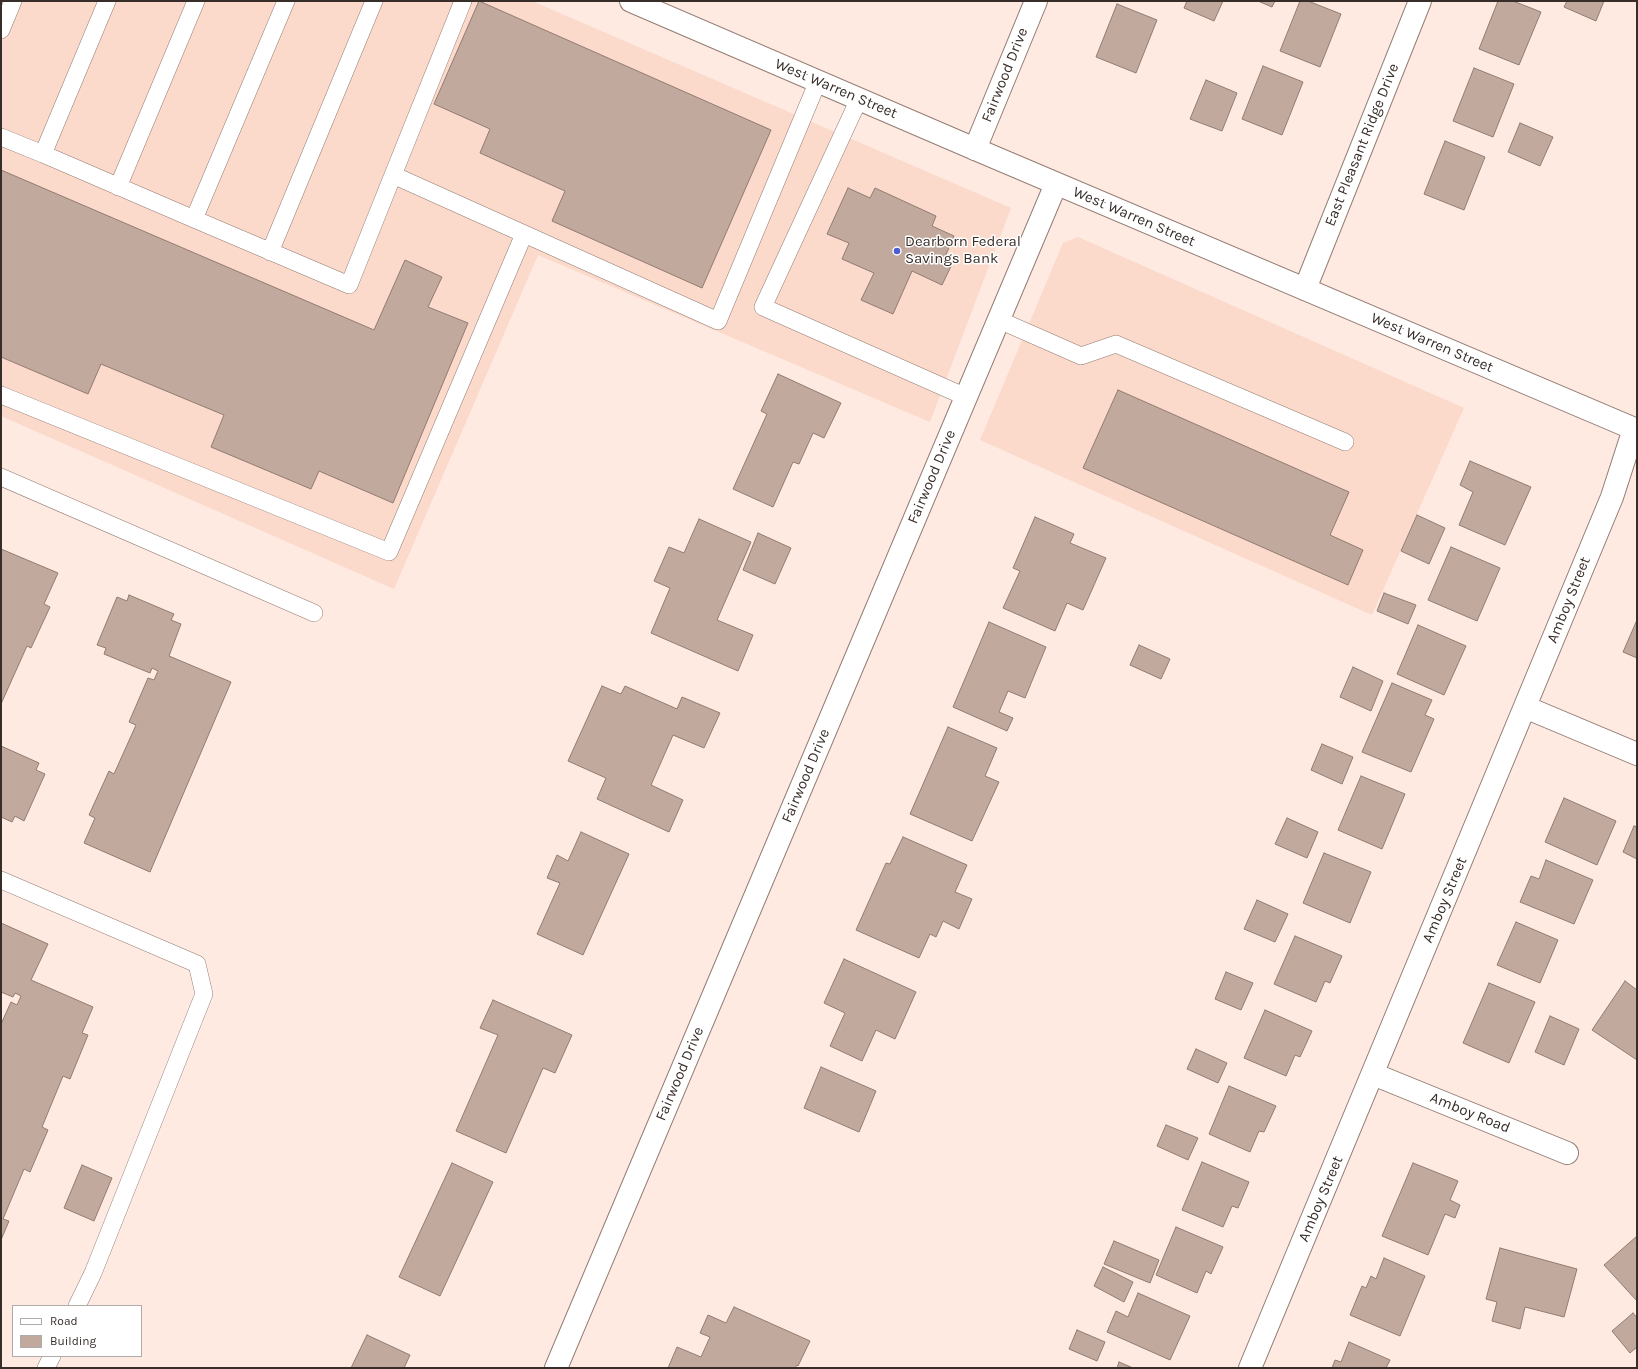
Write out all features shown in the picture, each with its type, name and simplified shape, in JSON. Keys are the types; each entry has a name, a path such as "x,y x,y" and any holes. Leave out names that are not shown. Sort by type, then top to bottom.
{"street":[{"name":"West Warren Street","path":"631,1 652,5 858,99 1636,430"},
{"name":"Fairwood Drive","path":"975,149 1036,1"},
{"name":"East Pleasant Ridge Drive","path":"1305,289 1420,1"},
{"name":"Fairwood Drive","path":"556,1368 1056,184"},
{"name":"Amboy Street","path":"1250,1368 1612,497 1636,430"},
{"path":"1525,707 1637,754"},
{"name":"Amboy Road","path":"1373,1074 1567,1152"}],"lane":[{"path":"1,30 13,1"},
{"path":"43,154 107,1"},
{"path":"118,187 196,1"},
{"path":"194,219 286,1"},
{"path":"270,252 374,1"},
{"path":"1,137 349,285 463,1"},
{"path":"393,175 718,321 818,81"},
{"path":"858,99 763,306 966,397"},
{"path":"1,394 389,552 524,234"},
{"path":"999,320 1081,356 1116,344 1345,442"},
{"path":"1,477 314,613"},
{"path":"1,880 197,964 204,994 94,1273 78,1305"},
{"path":"46,1368 52,1357"}],"shaded area":[{"path":"1,1 532,1 1011,208 930,422 538,255 394,589 1,416"},
{"path":"1078,237 1464,408 1372,615 980,440 1063,243"}],"building":[{"path":"479,1 771,130 702,288 552,221 565,191 480,153 490,129 434,104"},
{"path":"1187,1 1223,1 1214,21 1184,8"},
{"path":"1258,1 1275,1 1272,7"},
{"path":"1300,1 1308,1 1341,14 1320,67 1280,51"},
{"path":"1498,1 1513,1 1541,12 1519,65 1479,49"},
{"path":"1567,1 1604,1 1596,21 1564,7"},
{"path":"1117,4 1157,20 1136,73 1096,57"},
{"path":"1263,66 1303,82 1282,135 1242,119"},
{"path":"1474,68 1514,84 1493,137 1453,121"},
{"path":"1206,80 1237,93 1222,131 1190,119"},
{"path":"1520,123 1553,137 1540,166 1508,152"},
{"path":"1445,141 1485,157 1464,210 1424,194"},
{"path":"1,170 374,330 405,260 442,277 428,307 468,323 393,503 319,471 311,489 211,447 224,415 101,364 88,394 1,357"},
{"name":"Dearborn Federal Savings Bank","path":"848,188 870,198 875,188 936,216 932,226 954,236 944,259 953,262 942,285 912,271 893,314 861,300 874,273 842,259 849,243 827,234"},
{"path":"778,374 841,403 824,438 813,433 799,464 793,462 773,507 733,489 767,414 761,411"},
{"path":"1118,390 1349,492 1330,535 1363,550 1348,585 1083,468"},
{"path":"1470,461 1531,487 1505,545 1459,525 1473,492 1460,485"},
{"path":"1417,515 1445,528 1429,564 1401,551"},
{"path":"1035,517 1074,534 1070,543 1106,558 1083,610 1067,603 1055,631 1003,608 1020,571 1013,568"},
{"path":"699,519 751,542 717,620 753,635 738,671 651,633 670,588 654,581 669,547 684,553"},
{"path":"758,533 791,548 775,584 743,570"},
{"path":"1451,547 1500,568 1477,621 1428,600"},
{"path":"1,549 58,573 44,604 50,607 31,648 27,646 1,704"},
{"path":"1384,593 1416,605 1408,624 1377,611"},
{"path":"129,595 174,614 171,620 181,624 169,656 231,682 150,872 84,843 95,818 89,815 109,771 114,774 136,725 129,722 148,678 154,680 158,671 152,668 150,673 104,654 106,648 97,645 117,597 127,601"},
{"path":"1637,620 1637,658 1623,652"},
{"path":"989,622 1046,647 1025,698 1008,691 999,712 1013,718 1007,731 953,707"},
{"path":"1418,625 1466,646 1444,695 1397,674"},
{"path":"1139,645 1170,659 1161,679 1130,665"},
{"path":"1353,667 1383,681 1371,711 1340,697"},
{"path":"1392,683 1432,700 1425,715 1434,719 1411,772 1362,752"},
{"path":"602,686 621,694 625,686 677,709 682,697 720,713 704,748 673,735 651,785 683,800 669,832 597,799 606,778 568,761"},
{"path":"948,727 997,748 985,776 999,782 972,841 910,814"},
{"path":"1322,744 1353,757 1342,784 1311,770"},
{"path":"1,746 39,763 36,770 45,774 24,821 15,816 12,822 1,817"},
{"path":"1361,776 1405,794 1382,849 1338,830"},
{"path":"1564,798 1616,821 1597,865 1545,842"},
{"path":"1287,818 1318,832 1307,858 1275,844"},
{"path":"1634,826 1637,827 1637,859 1623,852"},
{"path":"581,832 629,854 583,955 537,934 560,883 547,878 557,855 568,861"},
{"path":"903,837 967,865 955,892 972,899 959,929 943,921 936,937 930,934 919,958 856,930 886,863 890,864"},
{"path":"1324,853 1371,872 1350,923 1303,903"},
{"path":"1546,860 1593,880 1574,924 1520,902 1531,876 1539,879"},
{"path":"1257,900 1288,914 1275,942 1244,929"},
{"path":"1516,922 1558,940 1540,983 1497,965"},
{"path":"1,923 48,944 31,980 93,1007 82,1033 88,1035 70,1079 63,1076 42,1127 48,1130 30,1172 24,1169 3,1219 9,1221 1,1240 1,1024 11,1002 17,1005 21,996 15,993 13,997 1,992"},
{"path":"1295,936 1342,956 1330,983 1325,981 1316,1002 1274,984"},
{"path":"844,959 916,992 895,1039 876,1030 862,1061 830,1046 845,1013 824,1003"},
{"path":"1226,972 1253,983 1241,1010 1215,999"},
{"path":"1625,981 1637,990 1637,1060 1592,1030"},
{"path":"1489,983 1535,1002 1509,1063 1463,1043"},
{"path":"493,1000 572,1035 555,1073 543,1068 506,1153 456,1131 498,1035 480,1028"},
{"path":"1265,1010 1312,1031 1300,1057 1295,1055 1286,1076 1244,1058"},
{"path":"1550,1016 1579,1029 1564,1065 1535,1052"},
{"path":"1196,1049 1227,1063 1218,1083 1187,1069"},
{"path":"821,1067 876,1091 859,1132 804,1108"},
{"path":"1229,1086 1276,1106 1264,1132 1259,1131 1250,1152 1209,1134"},
{"path":"1166,1125 1198,1138 1188,1160 1157,1146"},
{"path":"1202,1162 1249,1182 1238,1208 1232,1206 1223,1227 1182,1210"},
{"path":"452,1163 493,1182 440,1296 399,1277"},
{"path":"1413,1163 1458,1181 1450,1200 1460,1205 1455,1218 1445,1214 1428,1255 1382,1236"},
{"path":"82,1165 112,1178 94,1221 64,1208"},
{"path":"1176,1227 1223,1247 1211,1274 1206,1271 1197,1293 1156,1275"},
{"path":"1637,1236 1637,1301 1604,1265"},
{"path":"1114,1241 1159,1260 1150,1283 1104,1264"},
{"path":"1500,1248 1577,1269 1564,1317 1525,1307 1520,1329 1492,1321 1497,1302 1486,1299"},
{"path":"1384,1258 1425,1276 1400,1336 1350,1315 1362,1286 1366,1288 1371,1276 1376,1279"},
{"path":"1103,1267 1133,1282 1124,1302 1094,1286"},
{"path":"1138,1293 1190,1316 1170,1360 1107,1332 1116,1311 1128,1317"},
{"path":"734,1307 810,1341 798,1366 797,1365 795,1368 668,1368 677,1347 701,1357 710,1337 700,1333 708,1315 726,1323"},
{"path":"1633,1313 1637,1318 1637,1347 1630,1353 1612,1331"},
{"path":"1077,1330 1105,1342 1097,1361 1069,1349"},
{"path":"367,1335 410,1355 404,1368 351,1368"},
{"path":"1349,1342 1390,1360 1386,1368 1332,1368 1335,1360 1341,1362"},
{"path":"1119,1362 1133,1368 1117,1368"}],"place":[{"name":"Dearborn Federal Savings Bank","path":"897,251"}]}
